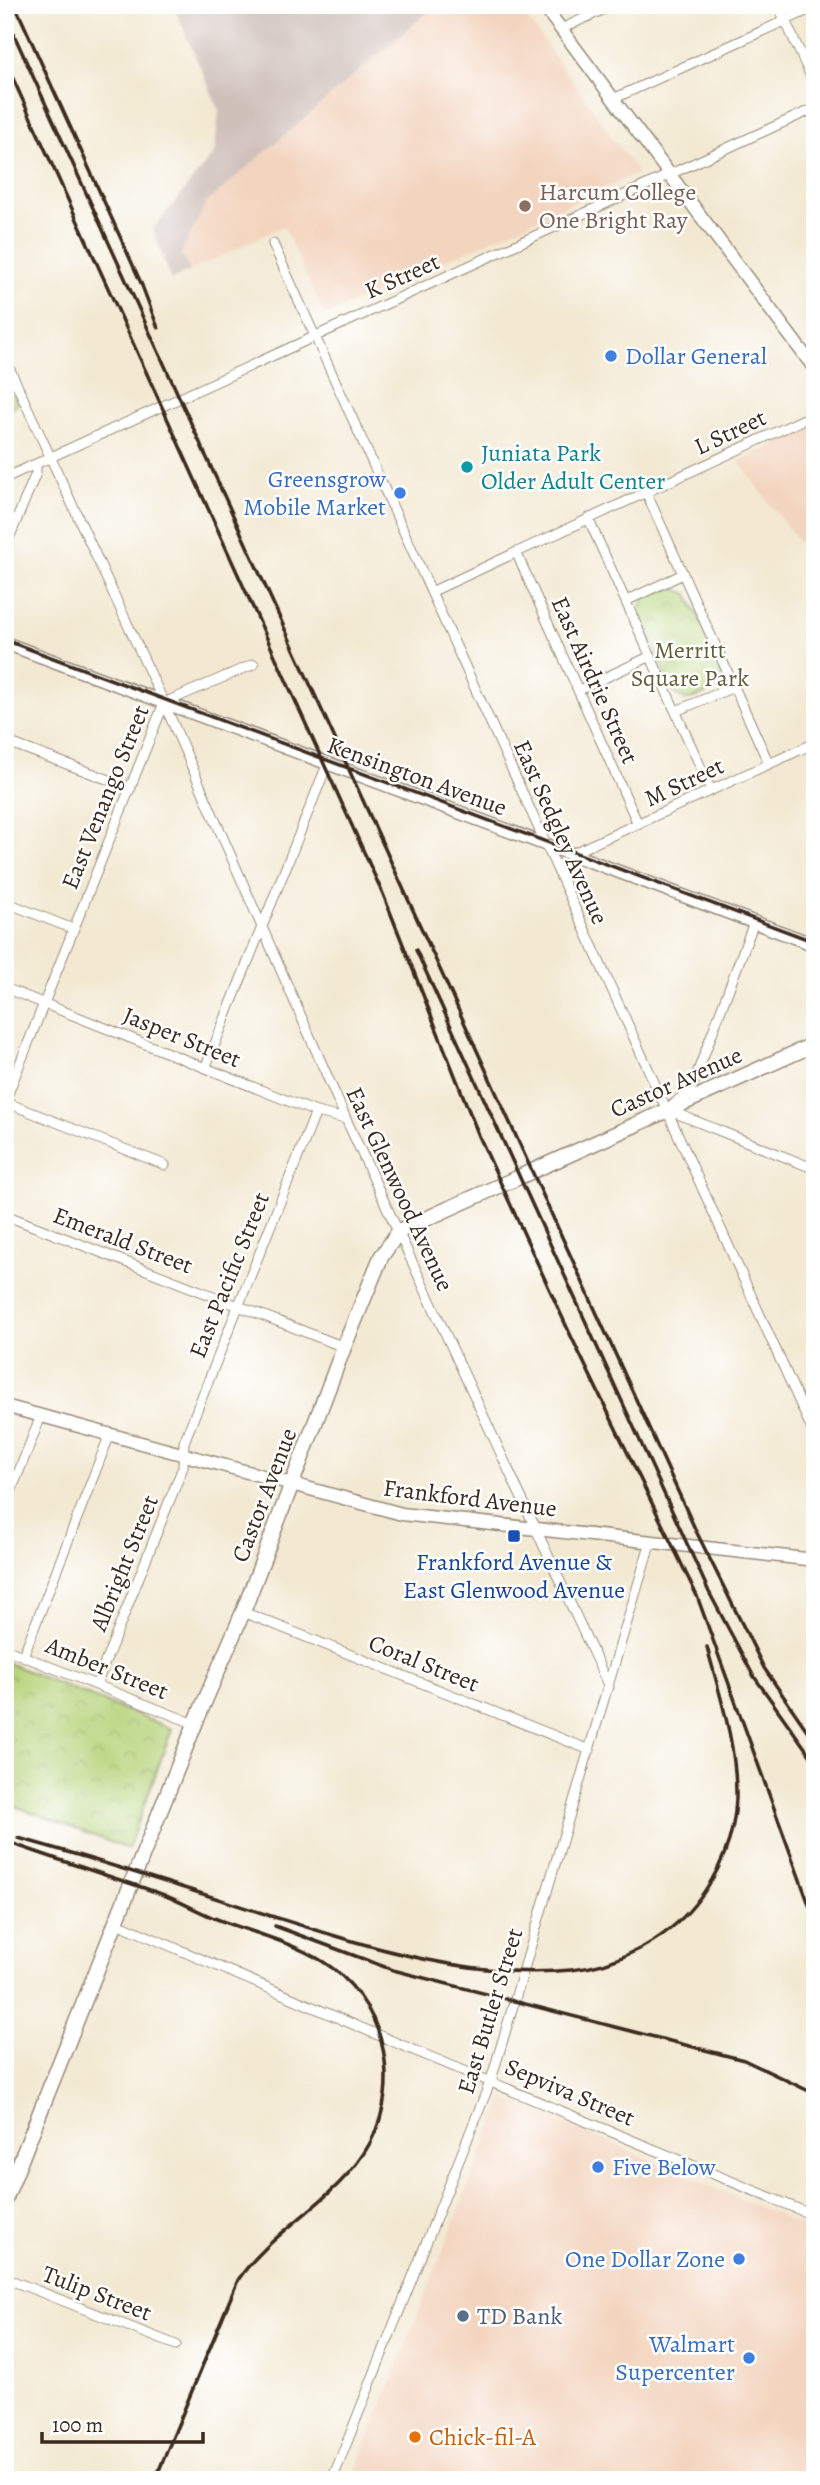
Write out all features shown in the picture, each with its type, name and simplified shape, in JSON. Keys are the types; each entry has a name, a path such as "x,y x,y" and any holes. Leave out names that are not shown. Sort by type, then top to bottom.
{"main road":[{"path":"543,5 815,369"},
{"name":"Kensington Avenue","path":"5,643 815,945"},
{"name":"Castor Avenue","path":"5,2200 195,1724 243,1612 344,1347 381,1257 398,1231 815,1044"},
{"name":"Frankford Avenue","path":"5,1406 292,1487 402,1514 815,1560"}],"street":[{"path":"561,29 613,5"},
{"path":"778,5 815,85"},
{"path":"613,99 815,7"},
{"name":"K Street","path":"5,478 815,108"},
{"name":"East Sedgley Avenue","path":"273,244 815,1436"},
{"name":"East Venango Street","path":"5,359 164,704 5,1101"},
{"name":"L Street","path":"433,591 815,414"},
{"path":"5,548 36,473 36,464"},
{"path":"646,492 769,764"},
{"path":"588,517 711,790"},
{"name":"East Airdrie Street","path":"516,552 638,824"},
{"path":"626,601 683,574"},
{"path":"579,690 651,656"},
{"path":"164,704 254,664"},
{"path":"676,711 734,687"},
{"name":"East Glenwood Avenue","path":"164,704 346,1119 609,1687"},
{"path":"5,741 131,788"},
{"name":"M Street","path":"569,855 815,743"},
{"path":"206,1066 327,765"},
{"path":"5,902 73,929"},
{"path":"754,922 691,1087 668,1110 815,1169"},
{"name":"Jasper Street","path":"5,988 316,1112 346,1119"},
{"path":"5,1101 165,1165"},
{"name":"East Pacific Street","path":"181,1454 316,1112"},
{"name":"Emerald Street","path":"5,1214 344,1347"},
{"path":"5,1506 41,1416"},
{"path":"23,1656 110,1434"},
{"name":"Albright Street","path":"96,1685 183,1467 181,1454"},
{"name":"East Butler Street","path":"332,2480 491,2080 651,1541"},
{"name":"Coral Street","path":"243,1612 590,1751"},
{"name":"Amber Street","path":"5,1649 195,1724"},
{"name":"Sepviva Street","path":"117,1923 399,2044 815,2216"},
{"name":"Tulip Street","path":"5,2278 176,2344"}],"shaded area":[{"path":"173,5 436,5 207,202 181,253 190,271 171,280 153,229 215,152 219,110"},
{"path":"436,5 518,5 638,173 325,316 283,226 190,271 181,253 207,202"},
{"path":"815,425 815,564 738,461"},
{"path":"504,2097 815,2231 815,2480 352,2480"}],"green space":[{"path":"5,376 18,404 5,410"},
{"name":"Merritt Square Park","path":"670,587 688,594 722,669 715,687 698,697 685,700 673,692 639,610 645,597"},
{"path":"5,1662 172,1729 128,1849 5,1802"}],"railway":[{"path":"15,5 141,283 158,328"},
{"path":"5,15 696,1531 764,1668 815,1742"},
{"path":"5,61 383,894 479,1136 570,1334 697,1596 815,1921"},
{"path":"5,640 815,942"},
{"path":"416,950 709,1592 753,1675 815,1762"},
{"path":"18,1838 344,1938 419,1958 495,1970 533,1972 571,1970 606,1963 655,1940 683,1917 704,1893 729,1841 736,1798 734,1759 727,1721 707,1647"},
{"path":"5,1841 156,1892 214,1918 309,1954 343,1977 360,1997 373,2019 382,2043 386,2068 385,2094 380,2119 370,2143 341,2181 269,2244 238,2280 155,2480"},
{"path":"275,1926 393,1970 744,2060 815,2094"}],"place":[{"name":"Harcum College One Bright Ray","path":"525,206"},
{"name":"Dollar General","path":"611,356"},
{"name":"Juniata Park Older Adult Center","path":"467,467"},
{"name":"Greensgrow Mobile Market","path":"400,493"},
{"name":"Frankford Avenue & East Glenwood Avenue","path":"514,1536"},
{"name":"Five Below","path":"598,2167"},
{"name":"One Dollar Zone","path":"739,2259"},
{"name":"TD Bank","path":"463,2316"},
{"name":"Walmart Supercenter","path":"749,2358"},
{"name":"Chick-fil-A","path":"415,2437"}]}
